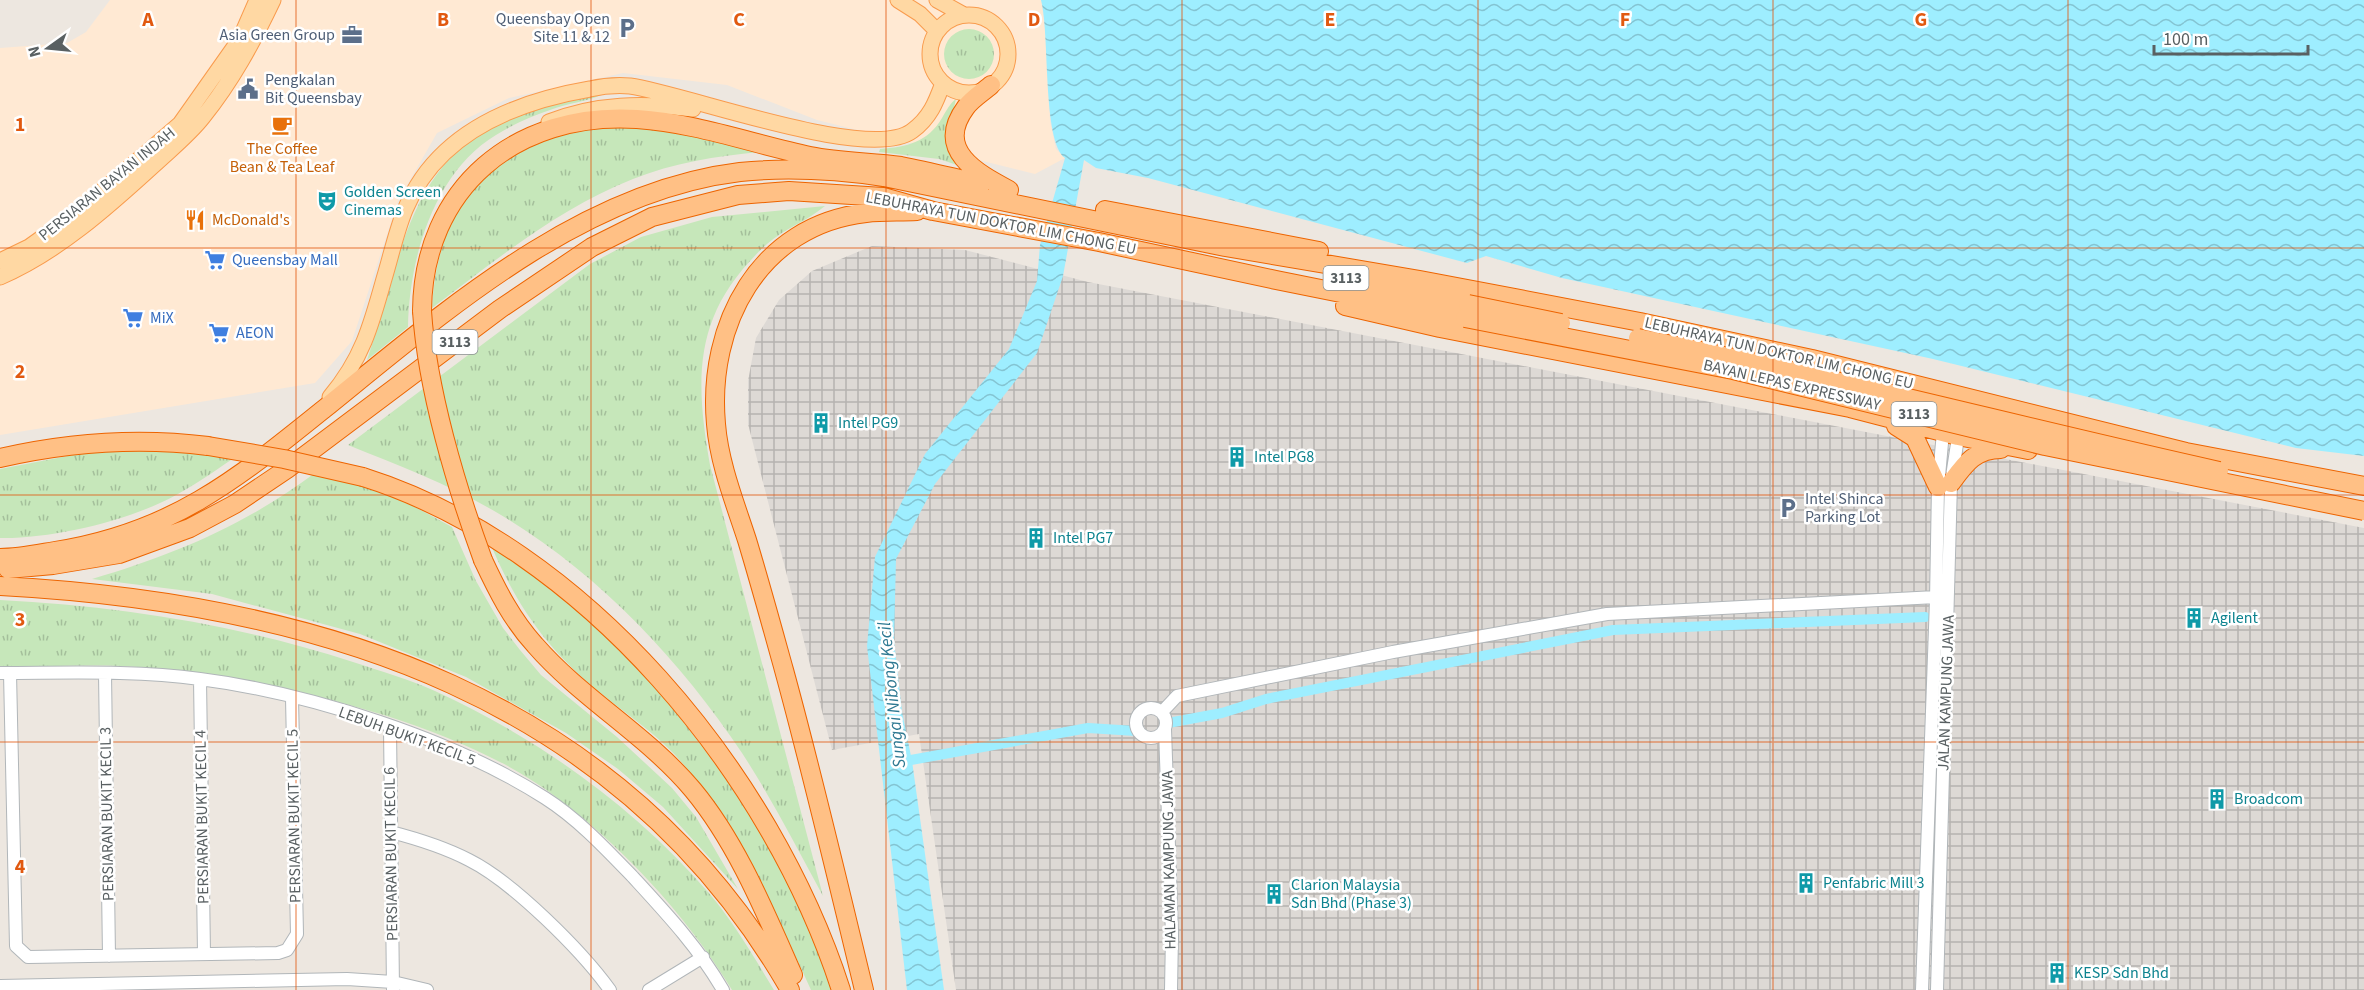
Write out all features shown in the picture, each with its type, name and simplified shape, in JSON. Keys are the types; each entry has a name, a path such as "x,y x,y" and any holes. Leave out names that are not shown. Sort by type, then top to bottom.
{"highway":[{"path":"991,86 966,107 956,129 957,140 965,163 975,172 1035,201"},
{"path":"800,990 747,877 705,806 659,754 606,710 535,645 513,616 492,580 472,530 437,404 425,348 422,311 427,262 437,231 465,185 497,153 524,138 563,125 610,117 639,119 711,131 815,157 903,167 1009,190"},
{"name":"LEBUHRAYA TUN DOKTOR LIM CHONG EU","path":"0,558 99,543 161,522 208,497 245,472 443,316 509,268 563,234 626,203 686,183 738,172 840,170 1035,201 1102,215 1466,311"},
{"name":"LEBUHRAYA TUN DOKTOR LIM CHONG EU","path":"0,570 53,566 119,554 190,528 235,504 287,469 526,290 592,247 652,217 738,195 789,191 883,197 933,211 1100,242 1276,280 1466,311"},
{"path":"864,990 787,681 718,441 715,409 717,362 722,340 736,304 759,270 791,241 817,227 865,213 933,211"},
{"path":"1102,215 1396,267 1420,280"},
{"name":"LEBUHRAYA TUN DOKTOR LIM CHONG EU","path":"1225,247 1420,280 1674,329 1812,359 1964,406"},
{"name":"LEBUHRAYA TUN DOKTOR LIM CHONG EU","path":"1276,280 1349,308 1440,328 1850,408 1951,434 2364,518"},
{"name":"BAYAN LEPAS EXPRESSWAY","path":"1466,311 1778,367 2088,442 2364,499"},
{"name":"BAYAN LEPAS EXPRESSWAY","path":"1466,311 1733,370 2045,446 2364,511"},
{"path":"1951,434 1956,416 1964,406 2062,424 2080,425 2186,452 2364,486"},
{"path":"1850,408 1902,428 1916,438 1944,485 1967,461 1980,452 1998,449 2036,452"},
{"path":"0,458 94,442 144,440 208,446 284,459 363,477 390,486 453,515 535,564 581,600 640,659 705,735 758,813 795,880 818,930 841,990"},
{"path":"0,586 142,599 303,631 372,652 470,693 576,754 610,778 664,826 712,875 736,907 790,990"}],"main road":[{"name":"PERSIARAN BAYAN INDAH","path":"0,261 29,247 78,212 180,124 240,39 257,0"},
{"name":"PERSIARAN BAYAN INDAH","path":"0,277 49,251 86,223 186,135 230,81 273,0"},
{"path":"898,0 920,14 937,31"},
{"path":"937,0 964,15"},
{"path":"964,15 984,18 993,23 1005,40 1007,60 998,79 991,86 966,93 954,90 943,82 931,63 932,41 937,31 954,17 964,15"},
{"path":"311,419 348,376 366,343 397,235 417,186 447,150 464,135 491,119 524,105 577,91 608,86 629,86 667,93 735,114 818,132 870,140 897,138 912,132 927,118 935,106 943,82"},
{"path":"497,153 538,127 559,118 604,107 656,104 735,114"}],"street":[{"name":"JALAN KAMPUNG JAWA","path":"1922,990 1936,597 1944,485 1951,434"},
{"name":"JALAN KAMPUNG JAWA","path":"1937,990 1944,485"},
{"path":"1162,712 1177,696 1393,652 1607,614 1936,597"},
{"name":"LEBUH BUKIT KECIL 5","path":"5,673 105,672 200,679 292,698 390,727 470,758 547,800 604,848 673,919 703,957 723,990"},
{"name":"PERSIARAN BUKIT KECIL 3","path":"105,672 109,956"},
{"path":"5,673 16,946 28,957 204,954"},
{"name":"PERSIARAN BUKIT KECIL 4","path":"200,679 204,954"},
{"name":"PERSIARAN BUKIT KECIL 5","path":"204,954 278,953 287,950 297,934 292,698"},
{"path":"1153,708 1162,712 1165,717 1165,729 1161,735 1151,739 1140,733 1136,726 1137,717 1143,710 1153,708"},
{"name":"PERSIARAN BUKIT KECIL 6","path":"390,727 393,986"},
{"name":"HALAMAN KAMPUNG JAWA","path":"1165,729 1172,913 1171,990"},
{"path":"391,832 449,850 494,877 554,927 610,990"},
{"path":"649,990 703,957"},
{"path":"0,986 217,986 347,979 427,990"}],"shaded area":[{"path":"110,0 1041,0 1047,42 1050,121 1056,149 1065,158 1035,174 817,120 727,85 623,73 509,98 437,133 398,201 352,341 315,383 0,435 0,48 67,43 86,32"},
{"path":"872,246 965,250 1088,282 2364,528 2364,990 956,990 919,734 832,750 748,424 748,381 756,338 779,300 812,271"}],"green space":[{"path":"964,29 974,29 987,36 994,49 994,59 987,72 974,79 964,79 955,75 948,68 944,59 944,49 948,40 955,33"},
{"path":"603,94 543,112 522,121 496,135 474,151 456,171 429,219 420,246 413,274 408,327 367,360 405,237 420,202 440,170 467,143 503,121 549,106"},
{"path":"956,99 948,134 963,167 939,159 879,152 880,149 908,145 923,138 936,126 950,104"},
{"path":"607,124 679,132 759,152 679,164 648,173 606,191 529,236 432,308 435,279 449,227 461,205 477,185 495,167 518,151 544,138"},
{"path":"825,206 767,244 743,269 725,294 713,319 705,346 702,373 702,401 710,465 823,896 764,788 718,718 664,652 604,591 537,538 501,515 426,477 348,445 590,264 641,237 712,217"},
{"path":"180,449 240,454 186,489 138,512 67,531 0,538 0,469 99,450"},
{"path":"315,473 384,490 452,527 476,581 503,628 520,650 541,675 617,737 672,788 696,817 738,889 663,807 618,769 566,733 466,677 360,634 212,594 92,579 152,559 209,536 262,508"},
{"path":"488,538 562,592 646,677 685,724 722,774 756,826 786,880 812,935 832,990 811,990 755,873 723,817 704,790 665,745 582,677 548,642 509,584"},
{"path":"0,600 134,612 267,638 405,679 473,710 511,730 582,777 648,831 717,903 743,939 774,990 732,990 693,933 624,855 572,809 505,764 459,742 408,723 355,706 247,681 196,673 131,667 93,665 0,667"}],"water":[{"name":"Sungai Nibong Kecil","path":"1041,0 2364,0 2364,456 2296,448 1933,359 1562,278 1486,256 1467,263 1148,178 1096,168 1084,160 1063,276 1037,353 935,484 896,559 894,641 902,712 912,761 944,990 907,990 867,646 875,557 925,454 1009,349 1037,281 1040,245 1065,158 1058,148 1053,131"}],"waterway":[{"path":"1168,723 1222,713 1266,699 1613,630 1925,617"},
{"name":"Sungai Nibong Kecil","path":"900,762 1088,728 1136,731"}],"place":[{"name":"Queensbay Open Site 11 & 12","path":"627,28"},
{"name":"Asia Green Group","path":"352,35"},
{"name":"Pengkalan Bit Queensbay","path":"248,89"},
{"name":"The Coffee Bean & Tea Leaf","path":"282,125"},
{"name":"Golden Screen Cinemas","path":"327,201"},
{"name":"McDonald's","path":"195,220"},
{"name":"Queensbay Mall","path":"215,260"},
{"name":"MiX","path":"133,318"},
{"name":"AEON","path":"219,333"},
{"name":"Intel PG9","path":"821,423"},
{"name":"Intel PG8","path":"1237,457"},
{"name":"Intel Shinca Parking Lot","path":"1788,508"},
{"name":"Intel PG7","path":"1036,538"},
{"name":"Agilent","path":"2194,618"},
{"name":"Broadcom","path":"2217,799"},
{"name":"Penfabric Mill 3","path":"1806,883"},
{"name":"Clarion Malaysia Sdn Bhd (Phase 3)","path":"1274,894"},
{"name":"KESP Sdn Bhd","path":"2057,973"}]}
